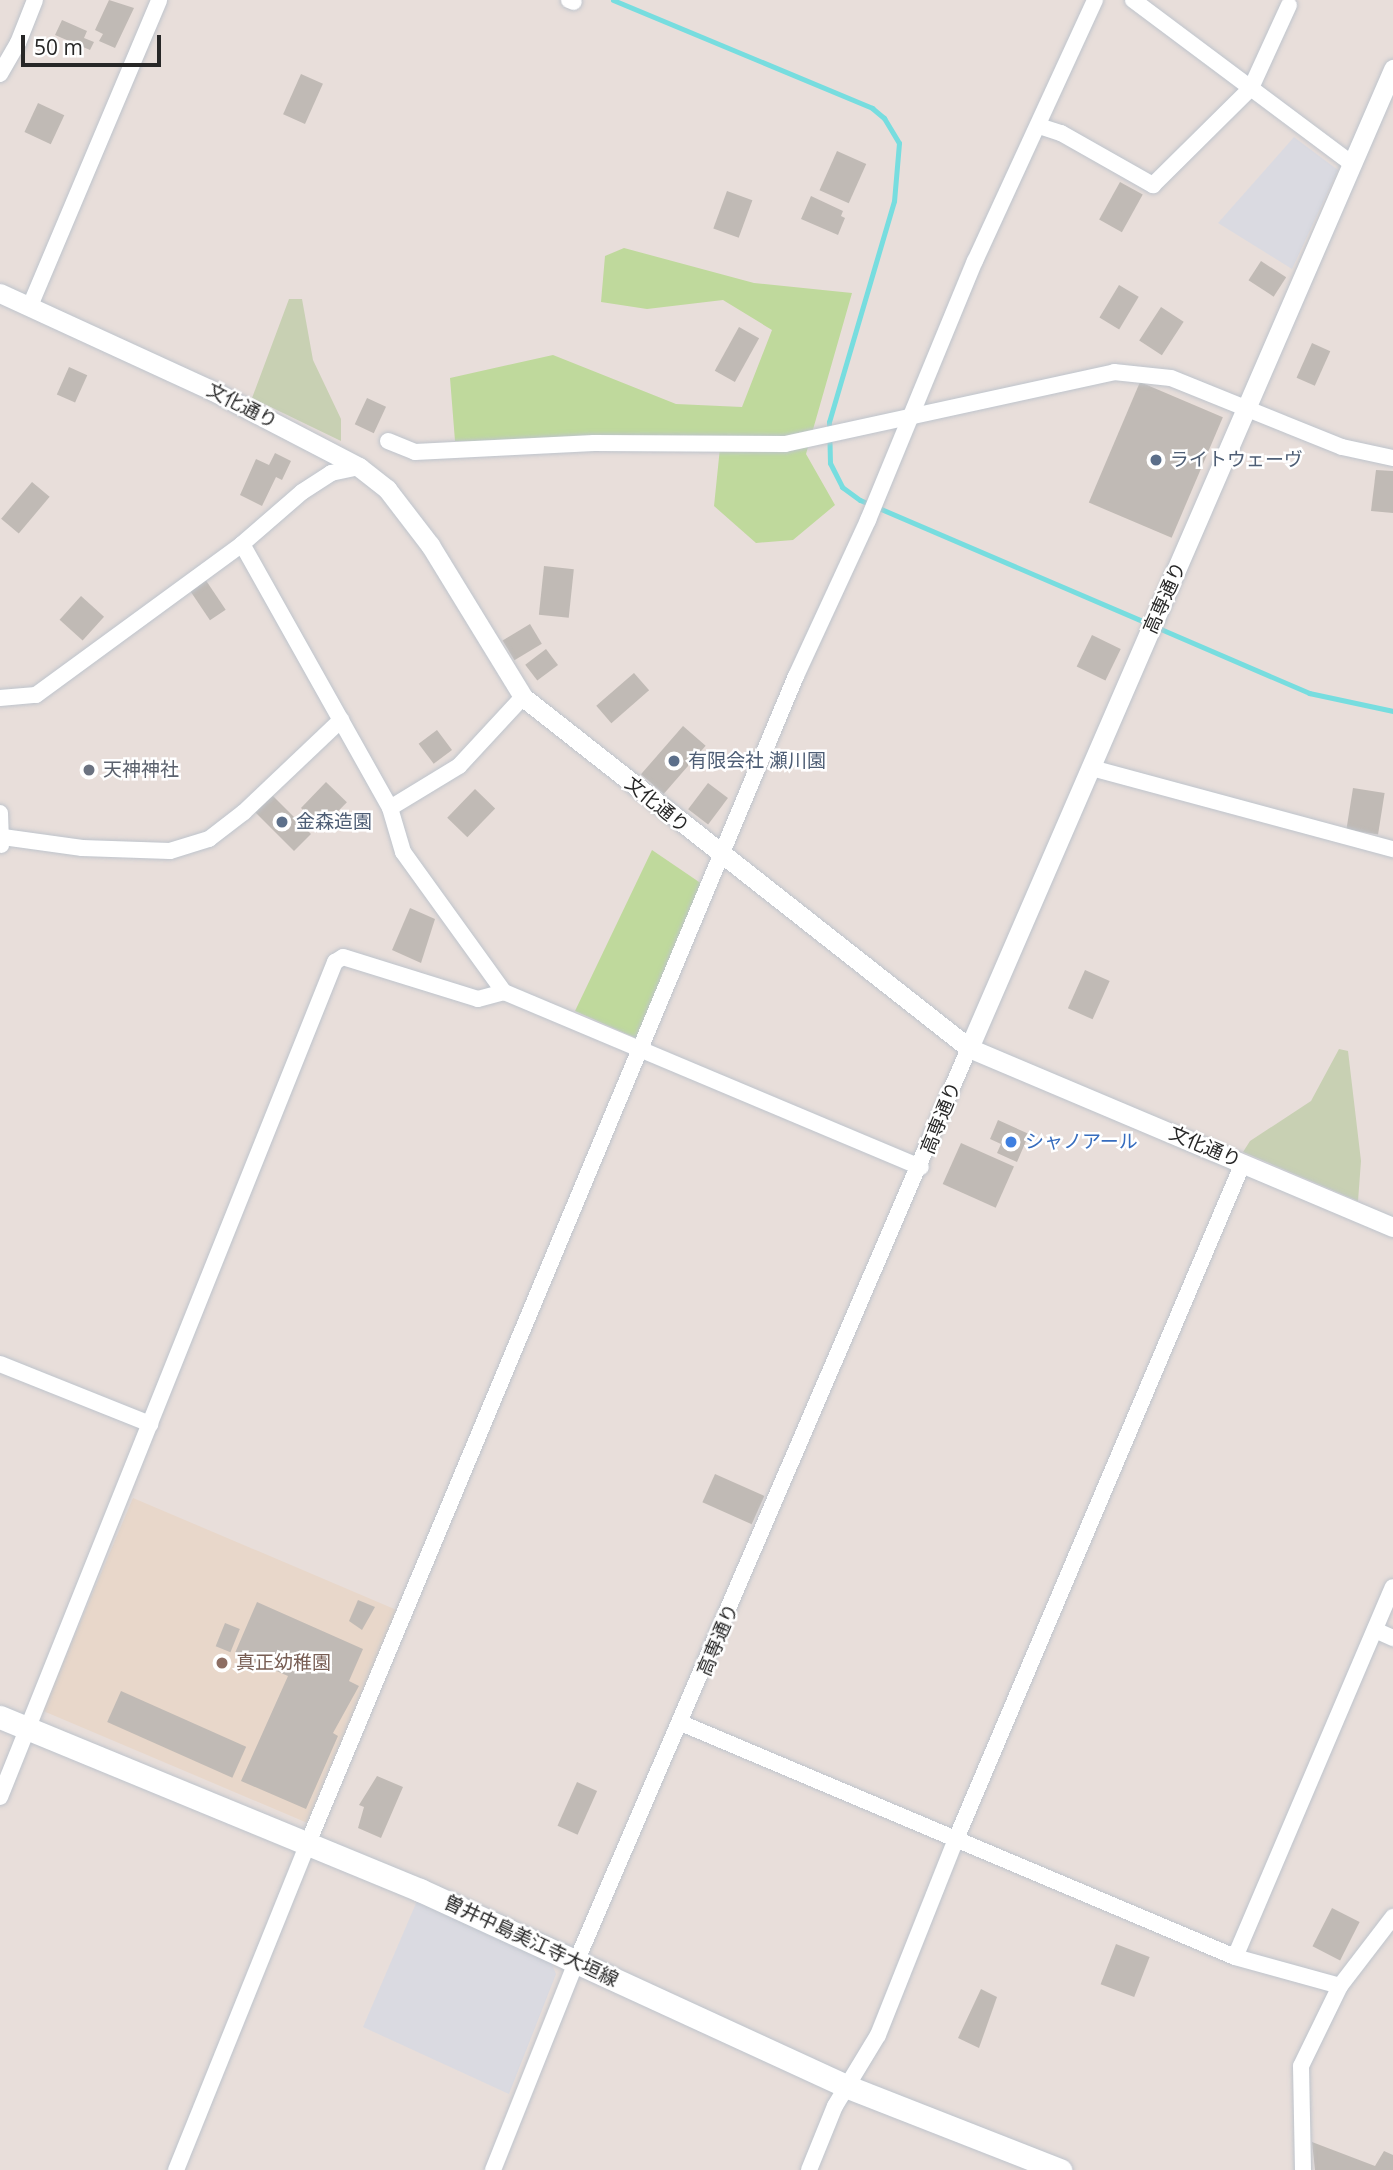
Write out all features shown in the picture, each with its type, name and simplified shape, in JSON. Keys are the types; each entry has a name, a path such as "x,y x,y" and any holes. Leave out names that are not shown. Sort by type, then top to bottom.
{"main road":[{"name":"曽井中島美江寺大垣線","path":"0,1717 308,1843 848,2087 1060,2170"}],"street":[{"path":"0,74 35,0"},
{"path":"30,306 159,0"},
{"path":"176,2170 308,1843 796,676 868,520 911,414 1095,0"},
{"path":"1136,1 1352,164"},
{"path":"1039,126 1061,133 1153,185 1251,88 1289,5"},
{"name":"高専通り","path":"493,2170 576,1962 1393,69"},
{"name":"文化通り","path":"0,293 213,391 359,467 387,489 430,545 523,698 722,857 969,1048 1393,1227"},
{"path":"388,441 415,452 594,443 785,444 911,414 1114,372 1171,379 1245,411 1342,447 1393,458"},
{"path":"0,698 36,695 242,544 331,473 359,467"},
{"path":"242,544 390,808 403,852 504,992 921,1167"},
{"path":"390,808 458,766 523,698"},
{"path":"0,813 2,842 170,851 209,839 244,812 341,720"},
{"path":"1092,768 1393,849"},
{"path":"0,1797 335,962 343,957 478,999 504,992"},
{"path":"809,2170 848,2087 884,2023 956,1839 1243,1163"},
{"path":"0,1364 150,1424"},
{"path":"1235,1957 1393,1587"},
{"path":"1375,1630 1393,1638"},
{"path":"681,1723 1235,1957 1340,1986"},
{"path":"1303,2170 1301,2066 1340,1986 1393,1917"}],"shaded area":[{"path":"1294,137 1338,170 1292,269 1218,223"},
{"name":"真正幼稚園","path":"133,1498 397,1610 307,1823 43,1711"},
{"path":"417,1901 551,1962 556,1974 509,2094 363,2027"}],"green space":[{"path":"624,248 754,283 852,293 806,454 835,505 793,540 756,543 714,506 721,438 455,441 450,378 553,355 676,404 742,407 772,330 723,300 647,309 601,302 605,256"},
{"path":"289,299 302,299 313,360 341,419 341,441 252,398"},
{"path":"652,850 702,884 636,1038 575,1011"},
{"path":"1339,1049 1348,1051 1361,1161 1358,1201 1243,1152 1250,1141 1311,1101"}],"building":[{"path":"109,0 134,8 115,48 99,41 103,34 95,30"},
{"path":"62,20 87,31 84,38 94,42 90,50 55,35"},
{"path":"301,74 323,84 305,124 283,114"},
{"path":"38,103 64,115 51,144 24,132"},
{"path":"837,151 866,164 849,203 820,190"},
{"path":"1120,182 1143,195 1122,232 1099,220"},
{"path":"727,191 752,200 739,238 713,229"},
{"path":"811,196 843,211 841,216 845,218 838,235 801,219"},
{"path":"1261,261 1286,277 1274,297 1248,280"},
{"path":"1119,285 1139,297 1119,329 1099,318"},
{"path":"1161,307 1184,322 1162,355 1139,341"},
{"path":"739,327 759,338 735,382 715,371"},
{"path":"1312,343 1330,351 1315,386 1297,378"},
{"path":"69,367 87,375 75,403 57,394"},
{"name":"ライトウェーヴ","path":"1140,382 1223,417 1172,538 1089,503"},
{"path":"367,398 386,407 374,433 355,424"},
{"path":"275,453 291,461 282,480 276,477 262,506 240,495 256,459 269,465"},
{"path":"1376,470 1393,471 1393,513 1371,511"},
{"path":"32,482 50,497 19,534 1,519"},
{"path":"544,566 574,569 569,618 539,615"},
{"path":"205,579 226,610 210,620 189,590"},
{"path":"81,596 104,617 83,641 60,620"},
{"path":"530,624 542,644 514,660 503,640"},
{"path":"1092,635 1121,649 1105,680 1077,666"},
{"path":"546,649 558,665 537,681 525,665"},
{"path":"634,673 649,690 611,723 596,706"},
{"path":"683,726 706,746 664,794 641,774"},
{"path":"437,730 452,750 434,764 419,744"},
{"path":"326,782 347,802 322,828 301,808"},
{"path":"708,783 728,798 708,824 688,809"},
{"path":"1353,788 1385,793 1378,834 1346,829"},
{"path":"475,789 495,808 467,837 447,818"},
{"name":"金森造園","path":"270,793 311,834 294,851 253,810"},
{"path":"410,908 435,919 421,963 392,950"},
{"path":"1085,970 1110,981 1093,1019 1068,1008"},
{"name":"シャノアール","path":"998,1120 1029,1134 1017,1162 997,1153 1001,1144 990,1139"},
{"path":"961,1143 1014,1167 996,1208 943,1184"},
{"path":"715,1474 764,1496 752,1524 702,1502"},
{"path":"358,1600 375,1607 362,1630 349,1621"},
{"path":"257,1602 363,1649 349,1681 359,1686 333,1733 338,1736 306,1809 241,1781 288,1676 235,1653"},
{"path":"225,1623 240,1629 230,1652 216,1646"},
{"path":"121,1691 246,1747 232,1778 107,1722"},
{"path":"377,1776 403,1787 381,1838 358,1828 364,1807 359,1805"},
{"path":"577,1782 597,1791 578,1835 557,1826"},
{"path":"1332,1908 1360,1922 1340,1960 1312,1946"},
{"path":"1116,1944 1150,1957 1134,1997 1101,1984"},
{"path":"981,1989 997,1997 979,2048 958,2038"},
{"path":"1312,2142 1375,2166 1384,2151 1393,2155 1393,2170 1315,2170"}],"waterway":[{"path":"613,0 872,108 884,118 899,143 894,201 829,422 830,463 842,487 860,500 1147,623"},
{"path":"1156,627 1309,693 1393,711"}],"place":[{"name":"ライトウェーヴ","path":"1156,460"},
{"name":"有限会社 瀬川園","path":"674,761"},
{"name":"天神神社","path":"89,770"},
{"name":"金森造園","path":"282,822"},
{"name":"シャノアール","path":"1011,1142"},
{"name":"真正幼稚園","path":"222,1663"}]}
